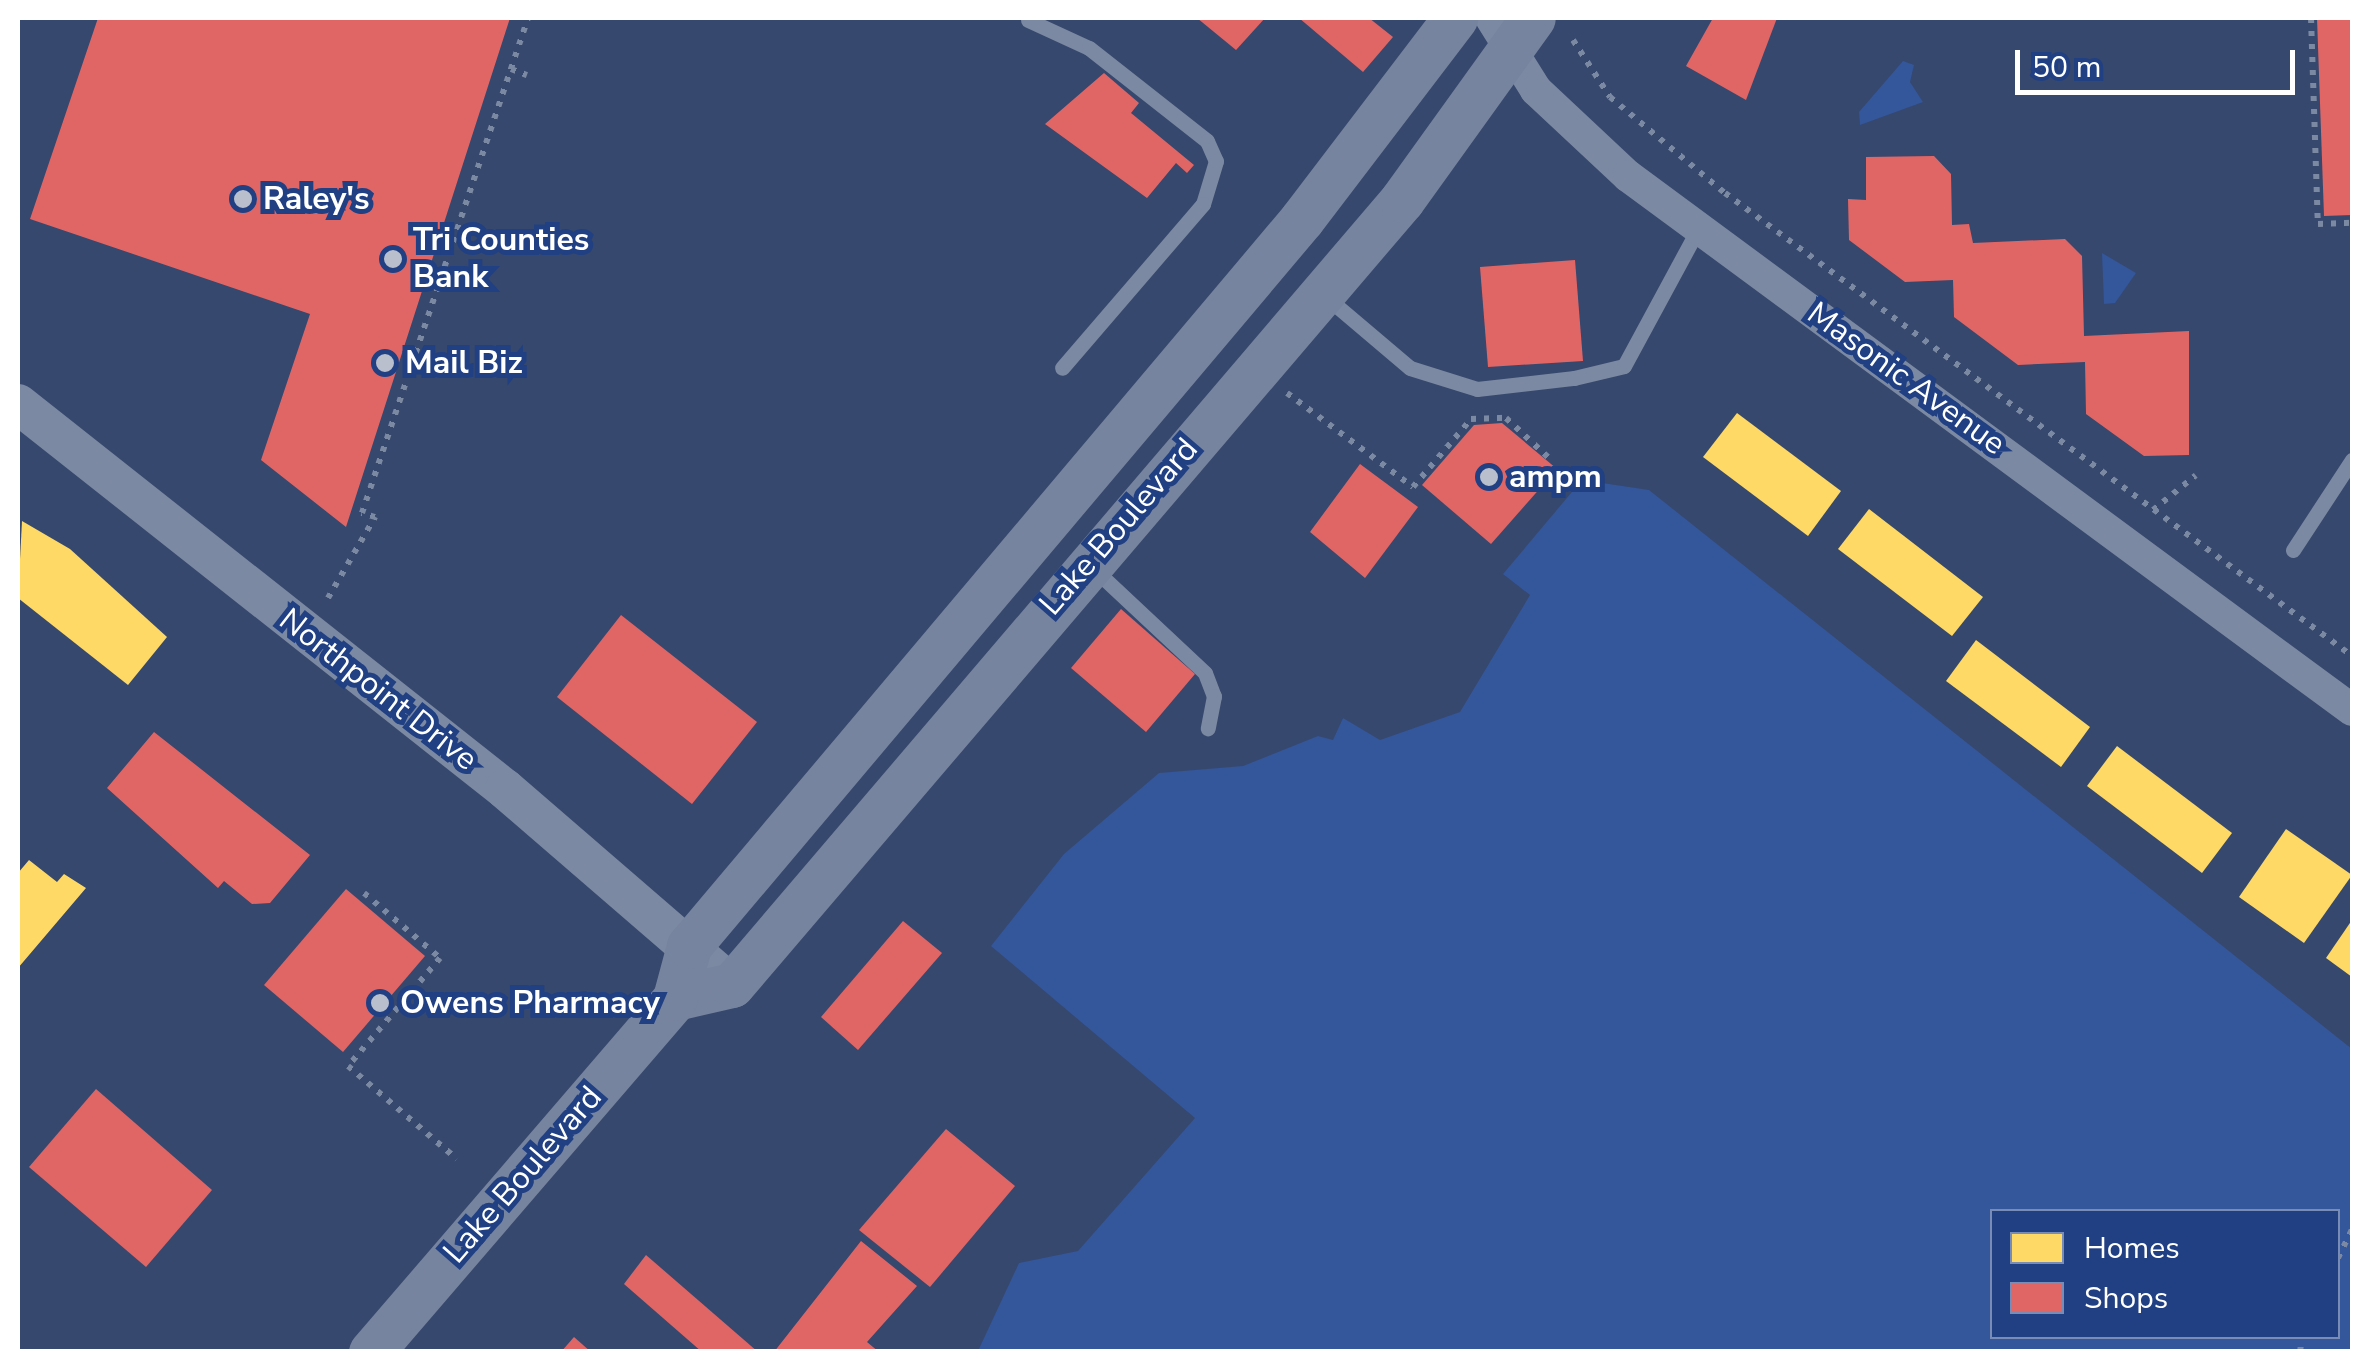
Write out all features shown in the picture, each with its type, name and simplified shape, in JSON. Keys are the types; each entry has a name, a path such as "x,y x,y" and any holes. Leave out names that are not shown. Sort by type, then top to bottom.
{"main road":[{"name":"Lake Boulevard","path":"371,1352 675,998 689,946 1302,218 1455,18"},
{"name":"Lake Boulevard","path":"732,985 1322,293 1512,28"},
{"path":"1208,423 1197,396 1282,278 1302,218"},
{"path":"1079,574 1131,463 1125,426"},
{"path":"902,784 905,742 991,625 1001,573"},
{"path":"675,998 732,985"}],"street":[{"name":"Masonic Avenue","path":"1512,28 1585,138 1698,229 2352,710"},
{"name":"Northpoint Drive","path":"18,404 689,946 732,985"}],"lane":[{"path":"1028,20 1090,48 1213,151 1215,181 1203,204 1062,368"},
{"path":"1322,293 1410,368 1477,388 1574,378 1624,366 1698,229"},
{"path":"2293,550 2352,460"},
{"path":"1079,574 1206,672 1214,696 1208,728"}],"path":[{"path":"328,598 375,517 362,513 528,18"},
{"path":"2311,18 2318,224 2352,223"},
{"path":"1573,40 1594,81 1725,193 2352,656"},
{"path":"511,69 527,75"},
{"path":"1282,389 1413,487 1470,419 1506,418 1551,460"},
{"path":"2153,510 2196,475"},
{"path":"364,894 440,958 348,1066 457,1159"},
{"path":"2340,1254 2352,1229"}],"shaded area":[{"path":"1903,61 1914,65 1910,82 1923,102 1860,125 1859,112"},
{"path":"2102,253 2136,273 2115,303 2104,304"},
{"path":"1582,480 1649,490 2352,1049 2352,1351 978,1351 1019,1263 1078,1251 1195,1118 991,946 1064,854 1159,773 1243,766 1318,736 1333,740 1343,718 1380,740 1460,712 1530,595 1503,574"}],"building: Homes":[{"path":"1737,413 1841,491 1808,536 1703,457"},
{"path":"1869,509 1983,597 1952,636 1838,549"},
{"path":"22,521 70,549 167,637 128,685 18,598"},
{"path":"1976,640 2090,727 2061,767 1946,681"},
{"path":"2117,746 2232,833 2202,873 2087,786"},
{"path":"2286,829 2352,875 2304,943 2239,897"},
{"path":"29,860 57,882 64,874 86,888 18,968 18,873"},
{"path":"2352,920 2352,977 2326,958"}],"building: Shops":[{"name":"Raley's","path":"98,18 510,18 346,527 261,460 310,314 30,219"},
{"path":"1197,18 1265,18 1236,50"},
{"path":"1299,18 1369,18 1393,37 1363,72"},
{"path":"1713,18 1777,18 1746,100 1686,66"},
{"path":"2317,18 2352,18 2352,215 2324,216"},
{"path":"1104,73 1139,103 1131,113 1194,165 1187,173 1176,163 1147,198 1045,124"},
{"path":"1934,156 1951,174 1952,225 1969,224 1973,243 2065,239 2082,256 2084,336 2189,331 2189,455 2144,456 2086,414 2085,362 2018,365 1954,317 1953,280 1905,282 1849,240 1848,199 1866,200 1866,157"},
{"path":"1575,260 1583,361 1488,367 1480,267"},
{"name":"ampm","path":"1502,423 1557,469 1491,544 1422,485 1474,425"},
{"path":"1360,464 1418,507 1365,578 1310,532"},
{"path":"1121,609 1195,674 1146,732 1071,668"},
{"path":"621,615 757,722 692,804 557,697"},
{"path":"154,732 310,855 270,903 252,904 224,881 218,888 107,788"},
{"path":"346,889 425,956 343,1052 264,985"},
{"path":"903,921 942,953 858,1050 821,1017"},
{"path":"96,1089 212,1190 146,1267 29,1167"},
{"path":"946,1129 1015,1186 930,1287 859,1230"},
{"path":"861,1241 917,1286 867,1342 879,1352 774,1352"},
{"path":"646,1255 758,1352 702,1352 624,1284"},
{"path":"574,1337 591,1352 561,1352"}],"place":[{"name":"Raley's","path":"243,199"},
{"name":"Tri Counties Bank","path":"393,259"},
{"name":"Mail Biz","path":"385,363"},
{"name":"ampm","path":"1489,477"},
{"name":"Owens Pharmacy","path":"380,1003"}]}
